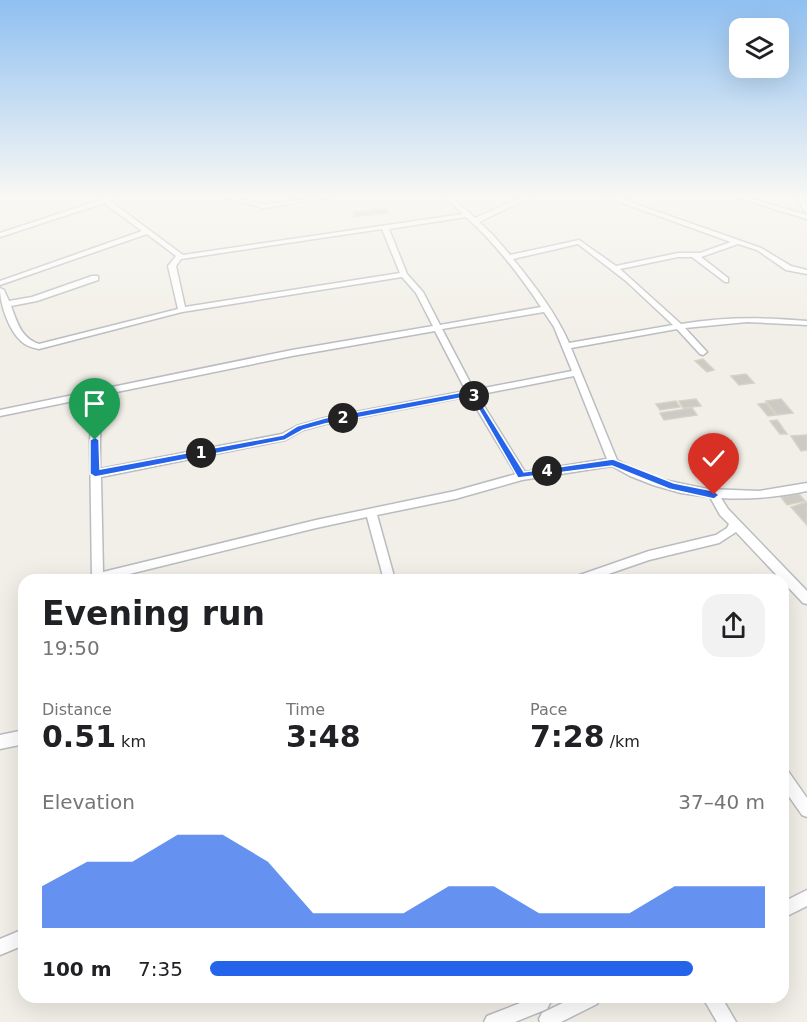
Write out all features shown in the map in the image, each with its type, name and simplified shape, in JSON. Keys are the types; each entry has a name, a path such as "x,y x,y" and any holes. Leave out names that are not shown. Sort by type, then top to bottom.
{"street":[{"path":"0,283 113,244"},
{"path":"162,244 179,256 192,257 281,244"},
{"path":"391,244 404,275 419,292 439,326 473,393 522,476"},
{"path":"497,244 558,327 613,462"},
{"path":"508,258 556,249 568,244"},
{"path":"578,244 615,268 681,328 703,352"},
{"path":"615,268 678,255 695,256 732,244"},
{"path":"742,244 765,251 793,269 807,272"},
{"path":"179,256 172,269 182,310"},
{"path":"695,256 725,280"},
{"path":"0,290 13,325 25,339 39,347 182,310 404,275"},
{"path":"5,302 34,299 95,278"},
{"path":"0,413 291,353 545,309"},
{"path":"567,346 746,320 807,322"},
{"path":"95,474 285,437 300,428 325,421 576,373"},
{"path":"97,574 95,474 98,393"},
{"path":"118,574 370,513 455,495 522,476 613,462 673,486 714,495 751,495 807,487"},
{"path":"714,495 735,522 784,574"},
{"path":"370,513 388,574"},
{"path":"596,574 649,556 719,539 731,531 735,522"},
{"path":"789,580 807,599"},
{"path":"0,742 18,738"},
{"path":"789,784 807,810"},
{"path":"789,907 807,898"},
{"path":"0,947 18,940"},
{"path":"493,1022 571,1003"},
{"path":"715,1003 727,1022"}],"building":[{"path":"703,359 714,370 707,372 695,361"},
{"path":"746,374 754,383 739,385 731,376"},
{"path":"696,399 701,406 683,408 679,401"},
{"path":"781,399 793,413 777,415 766,401"},
{"path":"676,401 680,407 660,410 656,404"},
{"path":"766,403 776,415 768,416 758,404"},
{"path":"692,408 697,415 664,420 660,413"},
{"path":"777,420 787,434 780,434 770,421"},
{"path":"807,435 807,450 801,451 791,436"},
{"path":"799,494 805,501 787,505 781,497"},
{"path":"807,502 807,525 791,507"}],"route":[{"path":"95,440 95,474 285,437 300,428 325,421 437,402 473,393 522,476 561,468 613,462 624,469 673,486 714,495"}]}
